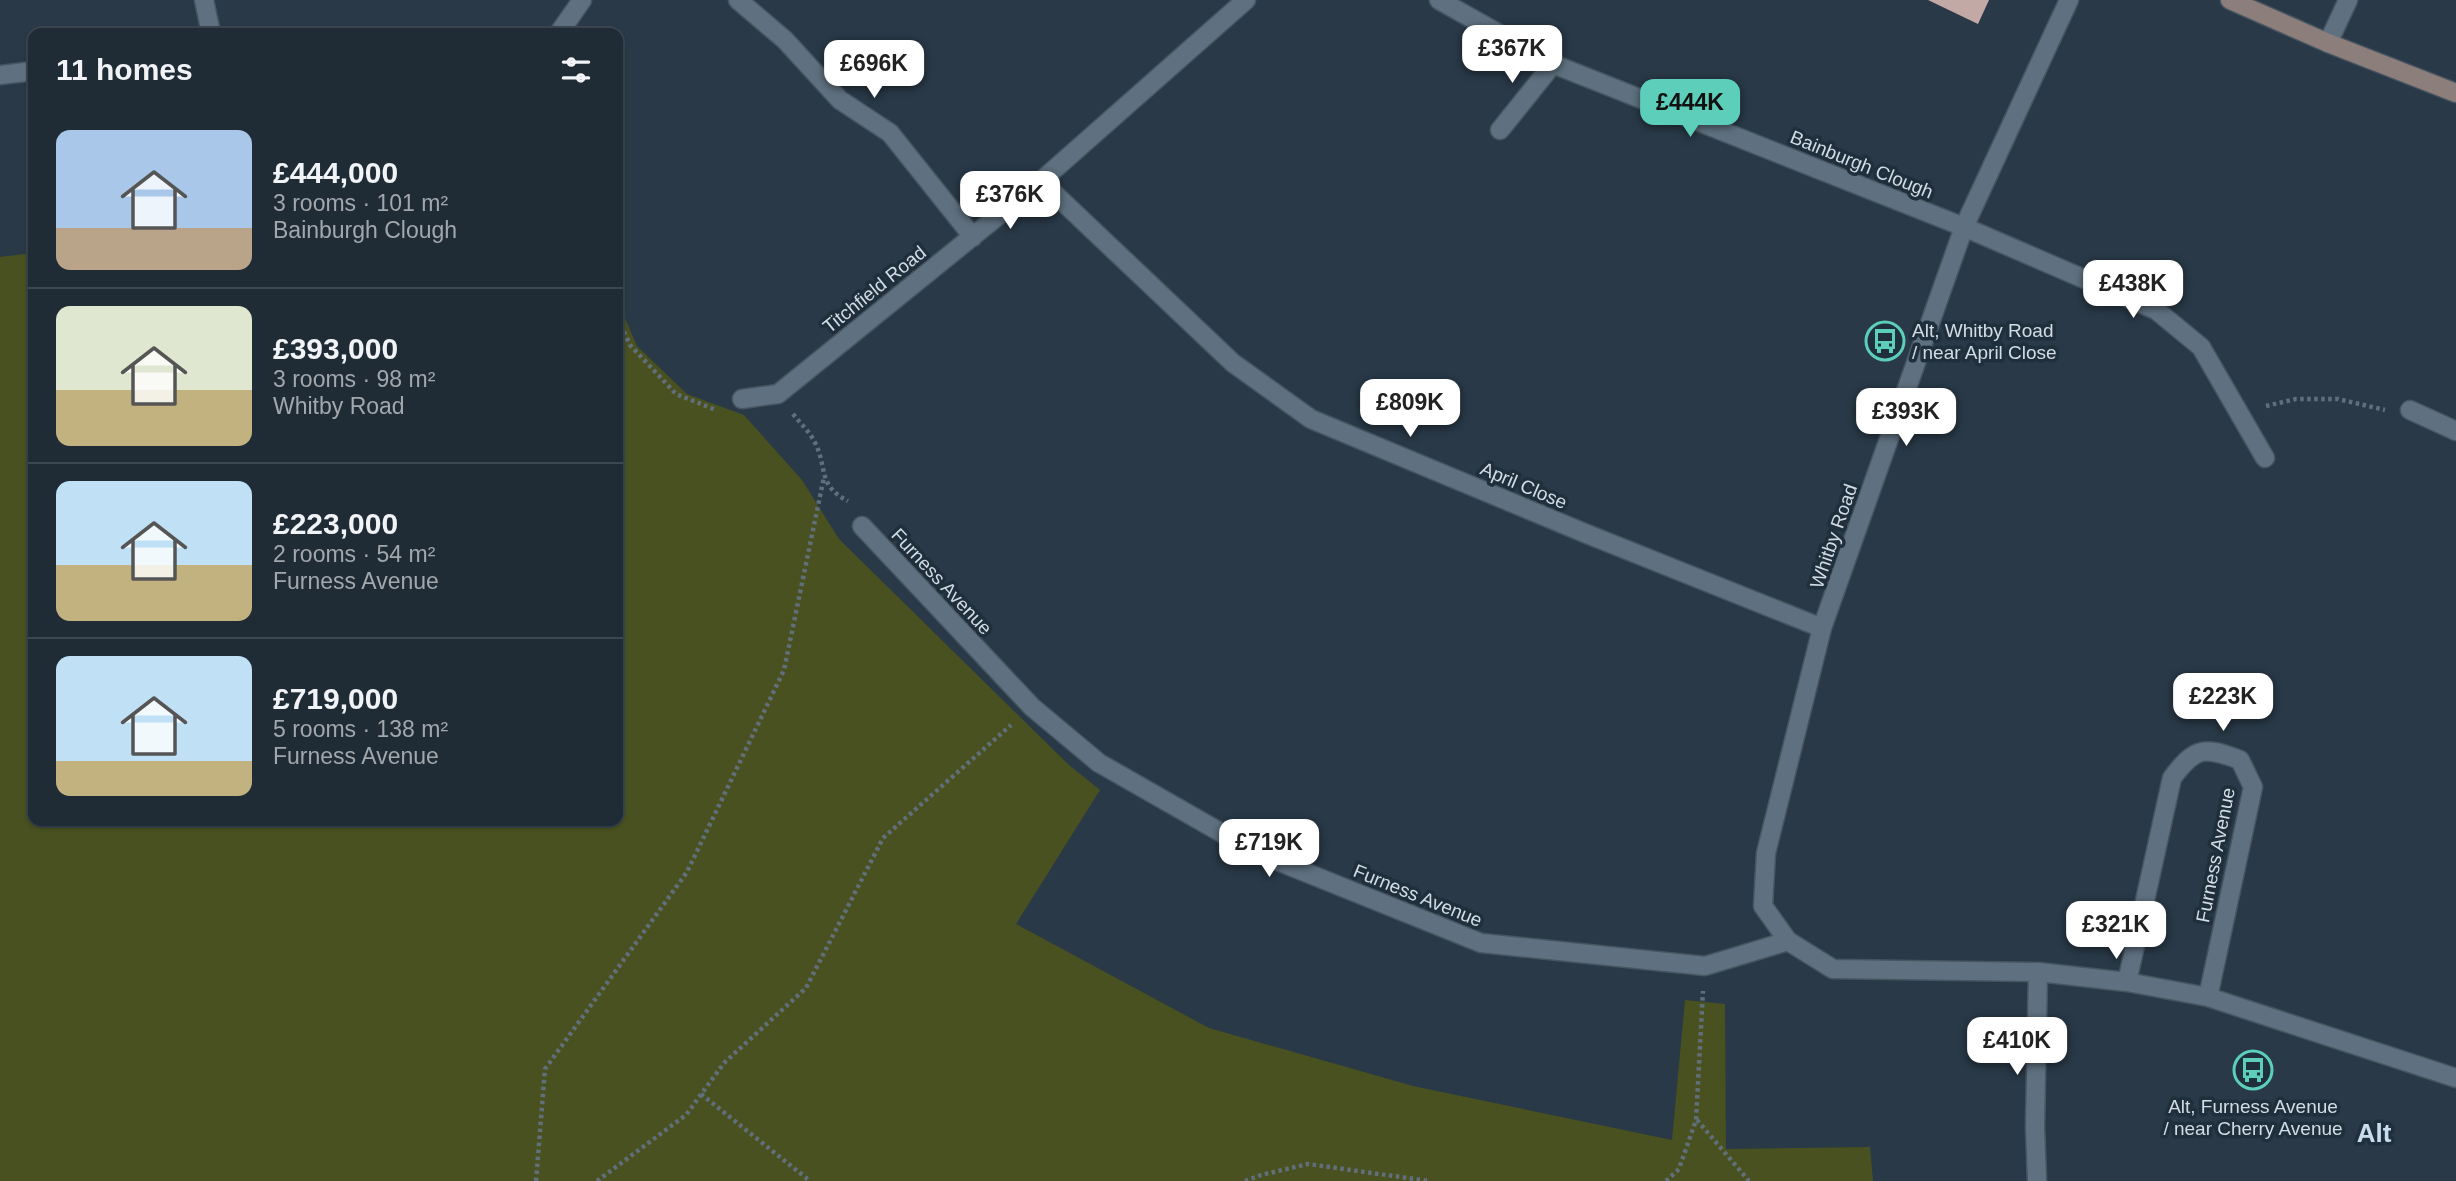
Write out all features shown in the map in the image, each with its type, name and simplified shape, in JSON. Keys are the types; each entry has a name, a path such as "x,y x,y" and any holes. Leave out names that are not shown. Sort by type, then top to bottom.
{"main road":[{"path":"2230,0 2328,43 2456,93"}],"street":[{"path":"204,0 210,28"},
{"path":"562,28 582,0"},
{"name":"Titchfield Road","path":"778,394 1041,181 1246,0"},
{"name":"Bainburgh Clough","path":"1439,0 1553,64 1964,227 2157,310 2202,347 2265,458"},
{"name":"Whitby Road","path":"1788,941 1763,906 1766,853 1822,628 1964,227 2069,0"},
{"path":"2328,43 2347,0"},
{"path":"740,1 785,40 840,100 890,133 973,237"},
{"path":"1500,130 1553,64"},
{"path":"0,75 28,72"},
{"name":"April Close","path":"1041,181 1233,363 1311,418 1587,534 1822,628"},
{"path":"742,399 778,394"},
{"path":"2410,410 2456,430"},
{"name":"Furness Avenue","path":"862,526 1032,707 1099,763 1255,852 1481,943 1705,966 1788,941"},
{"name":"Furness Avenue","path":"2127,982 2172,778 2188,757 2216,750 2240,760 2253,788 2208,997"},
{"path":"1788,941 1833,969 2038,972 2127,982 2208,997 2456,1078"},
{"path":"2037,1181 2035,1127 2038,972"}],"path":[{"path":"623,331 629,345 676,394 717,410 742,399"},
{"path":"778,394 815,442 824,477 838,496 865,509 862,526"},
{"path":"2239,413 2296,399 2337,399 2382,410 2410,410"},
{"path":"536,1181 545,1069 687,872 784,670 824,477"},
{"path":"597,1181 686,1115 724,1063 806,988 883,838 1032,707"},
{"path":"1666,1181 1679,1169 1696,1120 1705,966"},
{"path":"701,1094 810,1181"},
{"path":"1696,1120 1749,1181"},
{"path":"1245,1181 1308,1164 1429,1181"}],"green space":[{"path":"28,254 28,826 623,826 623,314 637,346 687,394 744,415 802,480 839,539 1069,765 1100,790 1016,924 1209,1028 1413,1086 1672,1140 1685,1000 1725,1004 1726,1149 1870,1147 1873,1181 0,1181 0,257"}],"building":[{"path":"1928,0 1989,0 1978,24"}],"place":[{"name":"Alt, Whitby Road / near April Close","path":"1885,341"},
{"name":"Alt, Furness Avenue / near Cherry Avenue","path":"2253,1070"}],"district":[{"name":"Alt","path":"2374,1133"}]}
